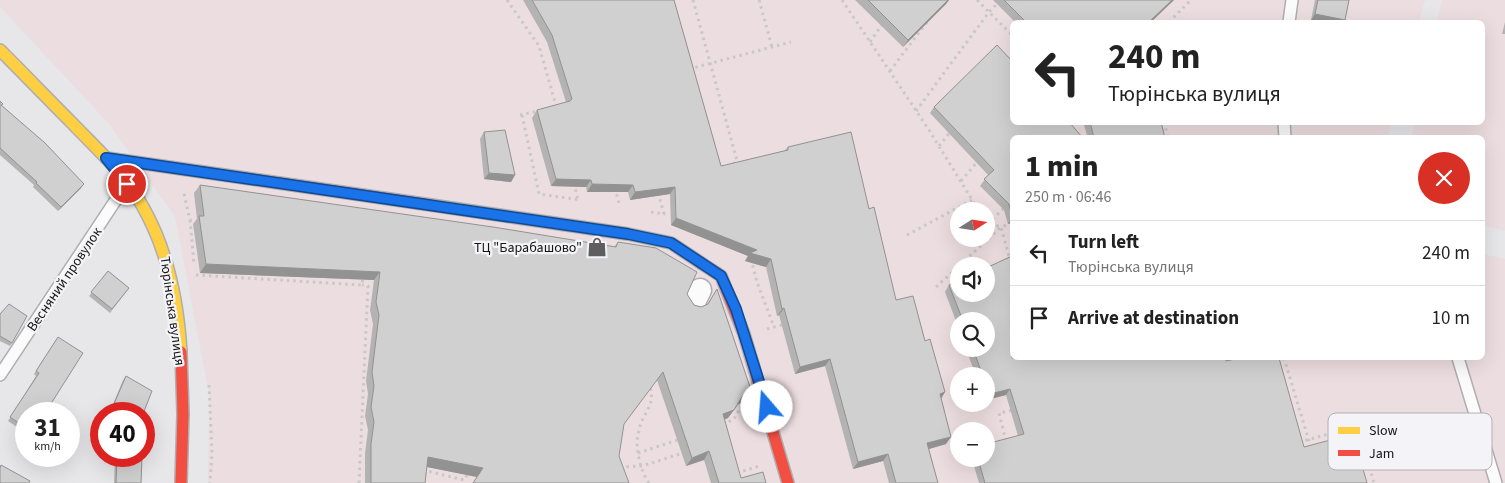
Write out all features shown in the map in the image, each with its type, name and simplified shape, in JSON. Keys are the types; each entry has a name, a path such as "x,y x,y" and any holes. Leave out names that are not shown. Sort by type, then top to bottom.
{"street":[{"name":"Тюрінська вулиця","path":"0,50 106,158 142,205 162,243 172,287 182,378 184,420 181,483"},
{"path":"106,158 628,234 671,243 721,276 744,334 788,483"}],"lane":[{"path":"1290,20 1292,0"},
{"name":"Весняний провулок","path":"0,375 127,184"},
{"path":"1459,360 1475,413"},
{"path":"1492,470 1496,483"}],"path":[{"path":"507,0 539,46 558,116"},
{"path":"693,0 737,161 729,167"},
{"path":"759,0 772,47"},
{"path":"842,0 939,146 972,200 907,235"},
{"path":"977,0 1010,33"},
{"path":"916,111 989,12 1001,0"},
{"path":"1171,20 1191,0"},
{"path":"870,42 884,21"},
{"path":"890,71 928,21"},
{"path":"686,70 791,42"},
{"path":"1006,60 1010,55"},
{"path":"548,109 565,104"},
{"path":"539,111 521,115 539,194 586,201"},
{"path":"1064,130 1068,125"},
{"path":"939,146 952,131"},
{"path":"961,181 980,159"},
{"path":"613,179 620,207"},
{"path":"574,181 578,200"},
{"path":"647,211 664,214 656,186"},
{"path":"183,187 190,220 196,275 368,286 359,483"},
{"path":"612,206 629,208"},
{"path":"995,216 1006,206"},
{"path":"190,220 209,223"},
{"path":"995,225 1001,226 1010,224"},
{"path":"1001,226 1010,260"},
{"path":"936,287 1001,226"},
{"path":"750,253 757,282 774,327"},
{"path":"362,286 364,270"},
{"path":"749,276 757,282"},
{"path":"363,279 372,280"},
{"path":"367,316 376,317"},
{"path":"744,334 794,322"},
{"path":"366,351 375,353"},
{"path":"1285,360 1313,457"},
{"path":"644,383 649,383 653,398 638,432 638,453 649,483"},
{"path":"363,386 372,388"},
{"path":"724,433 722,425 734,419 741,409 738,400"},
{"path":"1008,448 999,413 1016,409"},
{"path":"361,422 370,424"},
{"path":"1291,444 1328,434"},
{"path":"638,453 689,436"},
{"path":"614,467 642,466 683,453"},
{"path":"730,476 782,461"},
{"path":"415,468 464,480 473,464"},
{"path":"734,465 737,473"},
{"path":"424,470 424,477"},
{"path":"1370,470 1374,483"}],"shaded area":[{"name":"ТЦ \"Барабашово\"","path":"0,0 1425,0 1420,20 1010,20 1010,125 1391,125 1389,135 1010,135 1010,360 1485,360 1485,254 1505,259 1505,483 208,483 209,394 175,217 109,124 0,7"},
{"path":"1442,0 1505,0 1505,231 1485,226 1485,135 1412,135 1414,125 1485,125 1485,20 1437,20"}],"building":[{"path":"532,0 674,0 721,166 851,132 869,209 874,207 896,300 913,296 925,341 930,339 945,392 940,394 950,437 927,443 938,483 896,483 888,454 858,462 830,359 800,367 784,308 782,309 771,259 750,253 757,250 676,218 675,187 635,192 633,185 592,184 591,180 556,179 537,110 572,99 552,35"},
{"path":"868,0 948,0 908,40"},
{"path":"1004,0 1172,0 1151,20 1024,20"},
{"path":"1318,0 1349,0 1345,20 1315,14"},
{"path":"997,45 1010,59 1010,125 1072,125 1080,135 1010,135 1010,208 1009,204 984,179 994,170 934,107"},
{"path":"0,101 3,104 1,105 45,143 84,184 61,207 0,148"},
{"path":"1091,125 1162,125 1164,135 1093,135"},
{"path":"505,130 515,175 489,173 484,132"},
{"path":"200,185 493,227 616,247 618,242 656,248 697,272 687,294 694,305 701,307 708,304 717,289 752,393 742,397 734,410 723,414 741,478 763,472 766,483 719,483 709,451 692,458 663,372 624,424 619,456 629,483 473,483 483,468 428,457 425,483 371,483 371,444 374,422 371,407 374,386 372,372 379,315 376,302 380,272 206,264 199,216 204,216"},
{"path":"1010,257 1010,360 1280,360 1304,447 1328,441 1328,470 1363,470 1367,483 985,483 980,467 995,467 995,442 1024,434 1010,389 995,393 995,367 980,367 976,357 995,357 995,312 960,312 956,302 995,302 995,264"},
{"path":"108,271 129,288 112,309 91,292"},
{"path":"9,304 27,316 12,343 0,336 0,314"},
{"path":"58,337 83,353 52,402 20,402 39,373 36,371"},
{"path":"126,376 152,391 148,402 115,402"},
{"path":"15,409 15,420 10,417"},
{"path":"1,465 30,481 29,483 0,483"},
{"path":"117,467 142,467 141,483 116,483"}],"traffic: slow":[{"path":"0,50 120,173 136,195 152,224 165,259 174,296 181,352"},
{"path":"431,205 628,234 671,243 701,263"}],"traffic: jam":[{"path":"106,158 431,205"},
{"path":"701,263 721,276 744,334 788,483"},
{"path":"181,352 183,414 181,483"}],"place":[{"name":"ТЦ \"Барабашово\"","path":"597,247"}],"route":[{"path":"127,184 106,158 628,234 671,243 721,276 736,309 767,407"}]}
